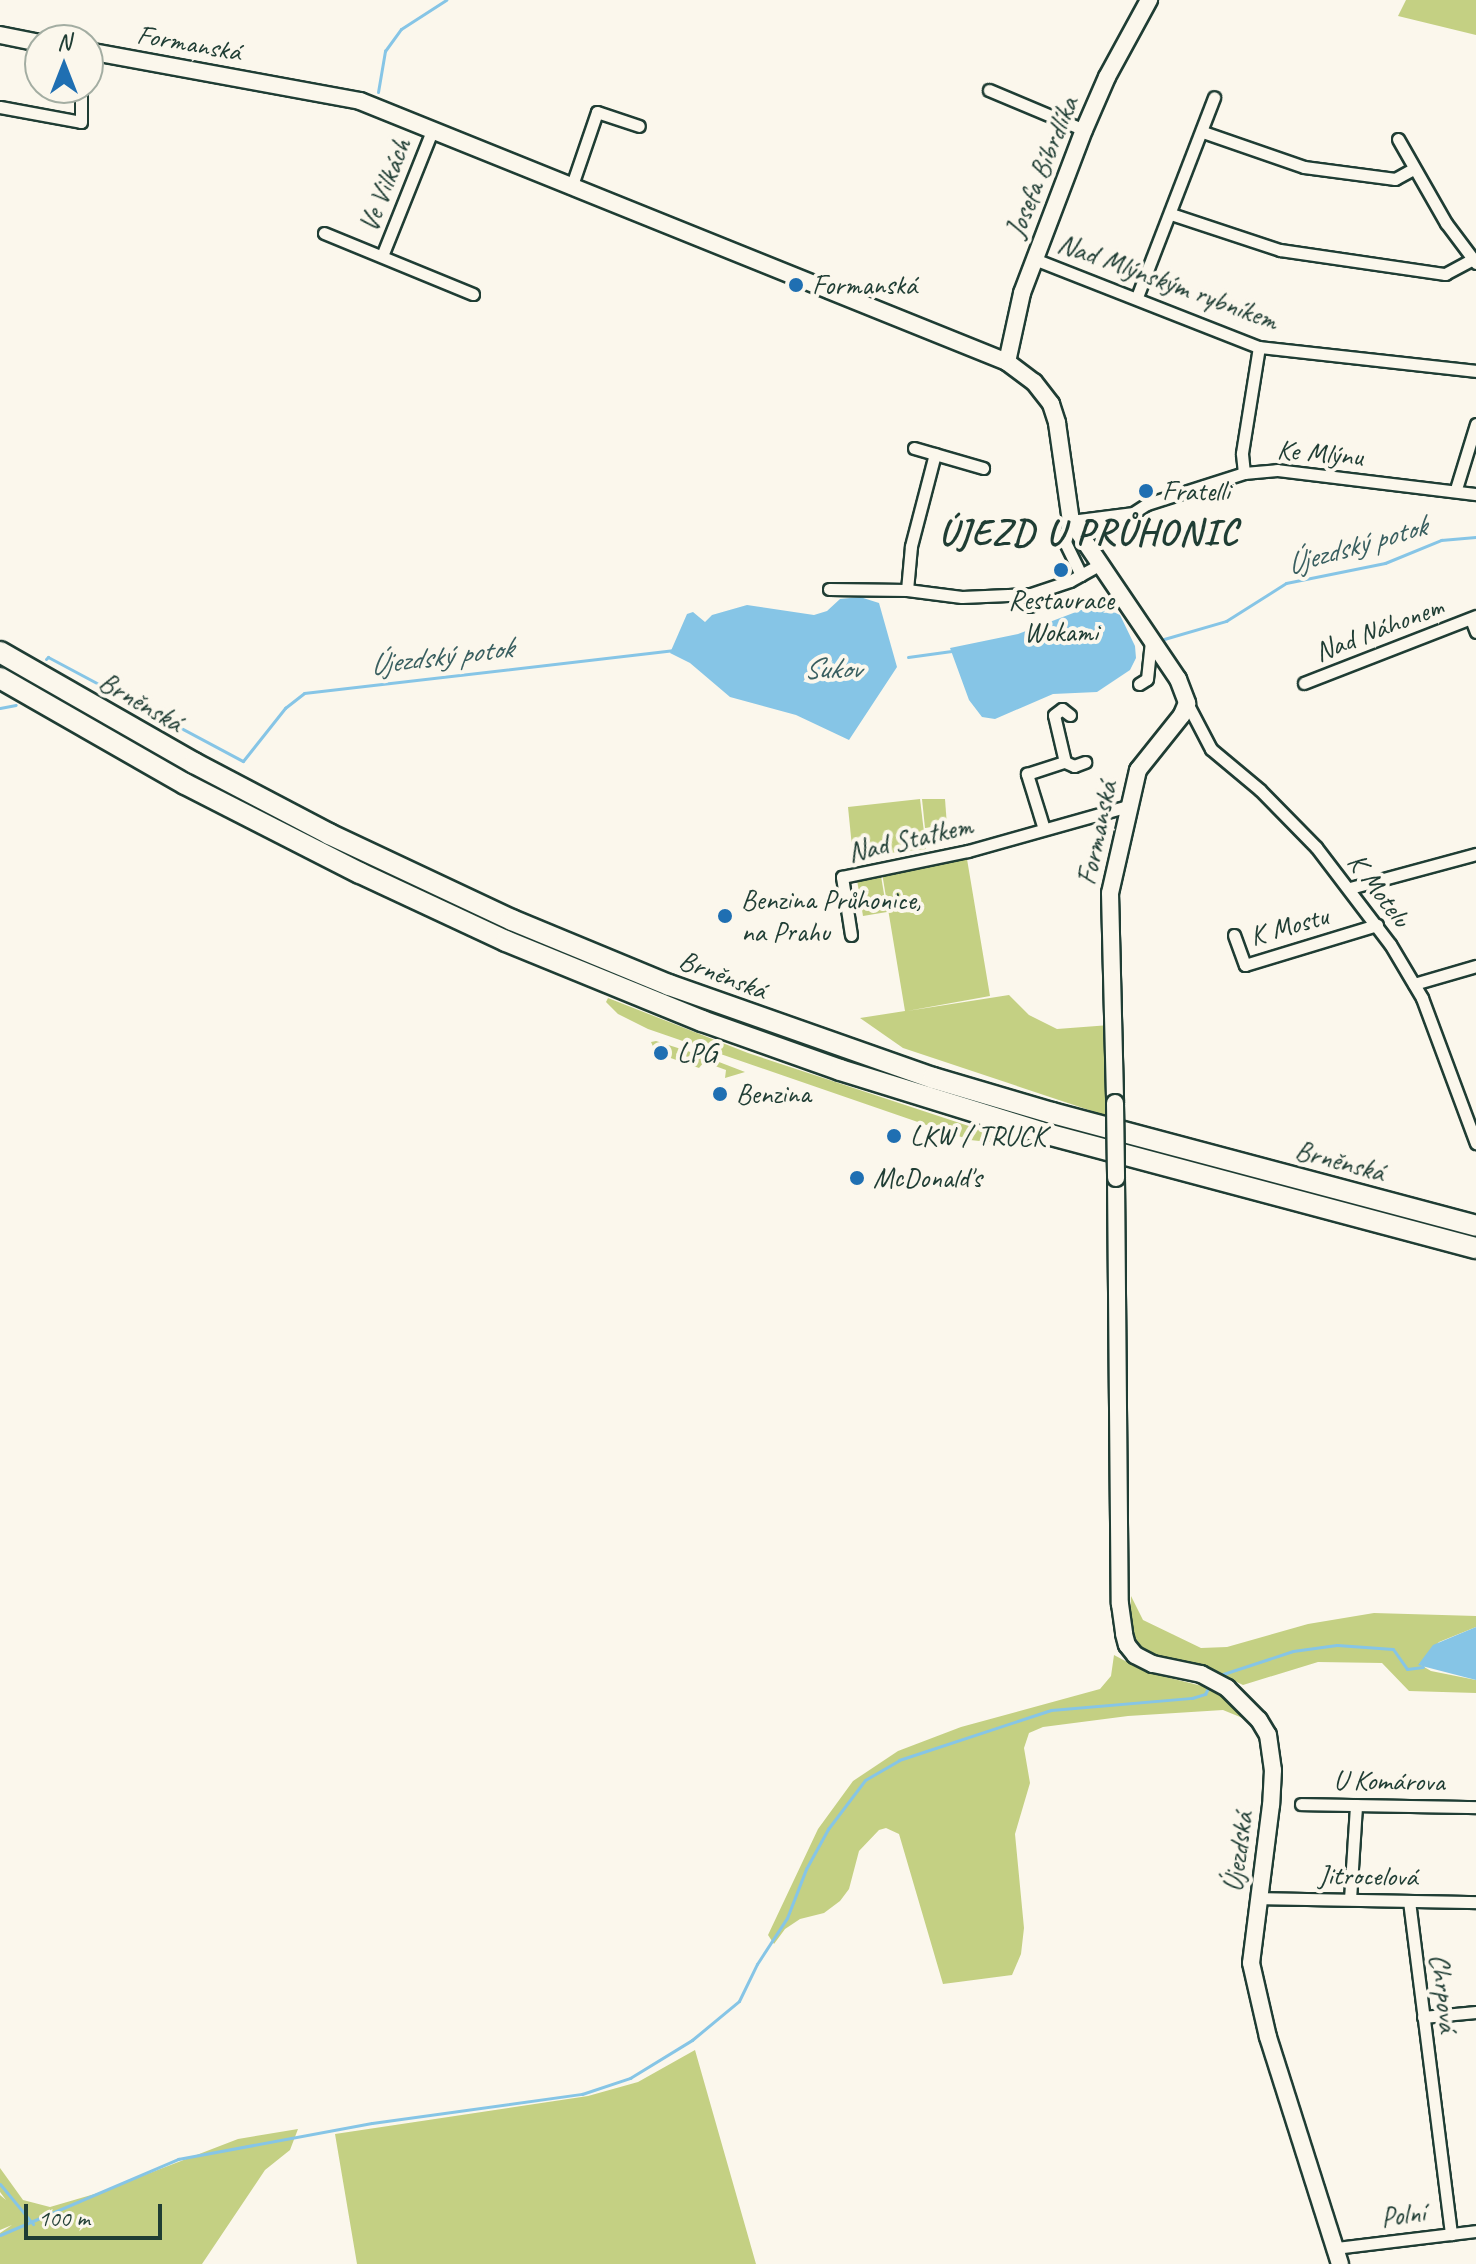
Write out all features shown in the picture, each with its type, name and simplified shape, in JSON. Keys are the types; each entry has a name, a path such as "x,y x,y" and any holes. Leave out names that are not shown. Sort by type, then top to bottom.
{"highway":[{"name":"Brněnská","path":"0,652 194,763 329,834 486,908 644,975 800,1034 948,1082 1476,1226"},
{"name":"Brněnská","path":"0,678 185,784 322,855 464,922 690,1016 840,1070 1002,1121 1476,1248"}],"street":[{"name":"Josefa Bíbrdlíka","path":"1007,362 1022,293 1084,130 1107,77 1149,0"},
{"path":"0,35 24,40"},
{"name":"Formanská","path":"104,54 340,96 1007,362 1034,382 1051,404 1071,521 1178,679 1187,703 1182,715 1138,770 1110,893 1108,922 1115,1103 1119,1520"},
{"path":"989,90 1084,130"},
{"path":"1137,297 1214,97"},
{"path":"0,107 81,122 81,104"},
{"path":"571,188 597,112 639,126"},
{"name":"Ve Vilkách","path":"382,256 432,131"},
{"path":"1203,132 1304,167 1395,179 1413,169"},
{"path":"1171,214 1280,250 1445,274 1474,261 1413,169 1398,139"},
{"name":"Ve Vilkách","path":"324,233 473,294"},
{"name":"Nad Mlýnským rybníkem","path":"1034,259 1259,347 1476,371"},
{"path":"1244,473 1242,453 1259,347"},
{"path":"1456,489 1476,424"},
{"path":"914,448 983,468"},
{"path":"907,590 911,546 935,454"},
{"name":"Ke Mlýnu","path":"1071,521 1133,513 1200,485 1244,473 1277,470 1456,489 1476,494"},
{"name":"Formanská","path":"1071,521 1065,542 1081,575"},
{"path":"829,589 907,590 977,597 1031,594 1099,565"},
{"path":"1030,606 1047,589"},
{"name":"Nad Náhonem","path":"1304,683 1474,618 1476,632"},
{"path":"1139,684 1147,679 1151,641"},
{"name":"K Motelu","path":"1187,703 1211,749 1260,790 1350,888 1377,925 1414,984 1476,1143"},
{"path":"1065,762 1054,715 1062,709 1070,715"},
{"path":"1044,829 1027,774 1065,762 1074,766 1085,762"},
{"name":"Nad Statkem","path":"851,935 842,877 968,851 1128,806"},
{"path":"1350,888 1476,854"},
{"name":"K Mostu","path":"1234,935 1245,965 1377,925"},
{"path":"1414,984 1476,966"},
{"name":"Újezdská","path":"1119,1520 1120,1604 1127,1645 1135,1655 1153,1664 1201,1674 1227,1688 1259,1720 1268,1735 1273,1770 1251,1963 1268,2037 1338,2256"},
{"name":"U Komárova","path":"1301,1804 1476,1807"},
{"path":"1350,1899 1356,1805"},
{"name":"Jitrocelová","path":"1258,1898 1476,1902"},
{"name":"Chrpová","path":"1409,1901 1451,2234"},
{"path":"1423,2017 1476,2012"},
{"name":"Polní","path":"1338,2256 1476,2231"}],"green space":[{"path":"1406,0 1476,0 1476,35 1398,16"},
{"path":"920,799 926,849 853,857 848,807"},
{"path":"922,799 945,799 947,826 925,828"},
{"path":"967,859 990,996 907,1011 1009,995 1029,1015 1057,1029 1110,1025 1110,1117 903,1048 860,1018 905,1011 882,873"},
{"path":"881,876 887,912 863,916 857,880"},
{"path":"608,998 748,1053 1029,1146 970,1140 648,1029 618,1014 606,1002"},
{"path":"656,1041 745,1072 725,1078 726,1070 704,1062 699,1068 665,1056 667,1050 658,1047 656,1053 651,1042"},
{"path":"1131,1596 1143,1620 1201,1648 1227,1647 1308,1624 1374,1613 1476,1616 1476,1627 1439,1642 1419,1664 1431,1671 1476,1680 1476,1693 1409,1691 1382,1663 1318,1662 1243,1685 1205,1667 1142,1652 1130,1631"},
{"path":"1114,1655 1146,1672 1222,1691 1245,1719 1223,1710 1128,1716 1043,1727 1029,1733 1024,1748 1030,1783 1015,1834 1024,1928 1021,1954 1012,1975 943,1984 899,1834 886,1828 879,1830 859,1851 849,1889 840,1901 824,1913 800,1919 785,1929 774,1944 768,1935 818,1829 853,1781 898,1751 961,1727 1100,1689 1111,1676"},
{"path":"695,2050 756,2264 357,2264 335,2134 588,2096 638,2082"},
{"path":"298,2129 290,2150 265,2170 202,2264 0,2264 0,2233 12,2225 0,2230 0,2195 6,2200 0,2192 0,2168 23,2200 50,2207 98,2193 238,2139"}],"water":[{"name":"Sukov","path":"860,597 879,603 897,667 849,740 796,715 730,697 690,663 670,653 687,614 693,612 705,622 712,615 747,605 814,615 827,611 840,599"},
{"path":"1097,604 1120,615 1135,646 1136,658 1130,670 1097,692 1053,694 995,719 982,717 969,700 950,648 1018,634"},
{"path":"1476,1627 1476,1680 1418,1665 1433,1645"}],"waterway":[{"path":"378,92 385,51 401,29 446,0"},
{"name":"Újezdský potok","path":"1164,639 1226,621 1286,583 1385,563 1441,540 1476,537"},
{"name":"Újezdský potok","path":"46,659 48,657 243,761 285,708 304,693 673,650"},
{"name":"Újezdský potok","path":"908,657 952,651"},
{"name":"Újezdský potok","path":"0,708 16,705"},
{"path":"1217,1676 1293,1651 1337,1645 1393,1649 1407,1669 1423,1667"},
{"path":"0,2235 178,2159 372,2123 582,2094 630,2078 692,2040 739,2001 757,1964 787,1918 806,1869 828,1829 865,1780 899,1760 1051,1710 1192,1698 1205,1694 1210,1684"},
{"path":"0,2184 33,2224"}],"place":[{"name":"Formanská","path":"796,285"},
{"name":"Fratelli","path":"1146,491"},
{"name":"Restaurace Wokami","path":"1061,570"},
{"name":"Benzina Průhonice, na Prahu","path":"725,916"},
{"name":"LPG","path":"661,1053"},
{"name":"Benzina","path":"720,1094"},
{"name":"LKW / TRUCK","path":"894,1136"},
{"name":"McDonald's","path":"857,1178"}],"district":[{"name":"ÚJEZD U PRŮHONIC","path":"1089,533"}]}
